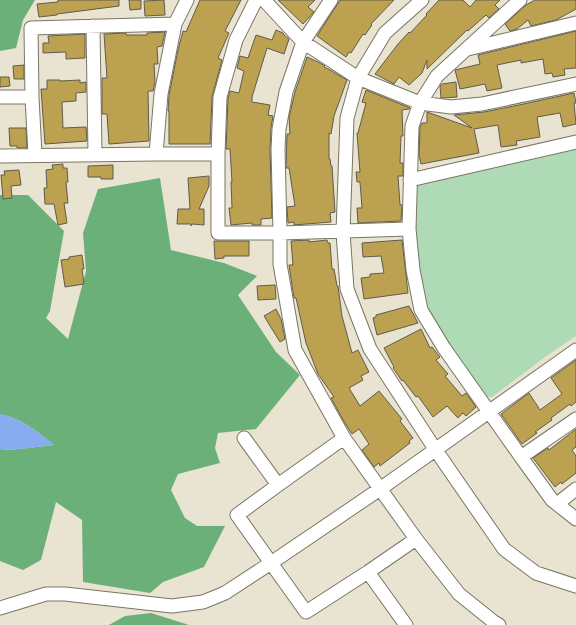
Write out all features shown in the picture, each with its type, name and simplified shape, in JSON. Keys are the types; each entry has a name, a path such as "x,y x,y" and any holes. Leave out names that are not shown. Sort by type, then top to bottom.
{"street":[{"path":"156,154 161,94 175,24 187,0"},
{"path":"256,0 236,40 220,97 218,232 280,233 409,229"},
{"path":"264,0 303,42 358,78 420,103 451,107 482,104 576,84"},
{"path":"331,0 303,42 286,92 279,129 280,264 295,350 344,438 416,539 459,594 499,625"},
{"path":"422,0 385,33 358,78 347,118 343,232 347,289 370,349 435,449 504,549 536,573 576,586"},
{"path":"520,0 437,76 420,103 412,126 409,229 413,270 421,310 444,348 488,412 552,500 576,519"},
{"path":"466,50 576,23"},
{"path":"35,155 31,28 175,24"},
{"path":"93,26 95,154"},
{"path":"0,97 32,97"},
{"path":"410,180 576,142"},
{"path":"0,156 218,154"},
{"path":"0,608 46,594 65,594 172,606 203,602 225,593 380,489 576,350"},
{"path":"521,457 576,419"},
{"path":"244,438 278,485"},
{"path":"344,438 237,515 271,563 306,612 416,539"},
{"path":"557,504 576,489"},
{"path":"368,572 406,625"}],"green space":[{"path":"0,0 35,0 23,20 16,48 0,51"},
{"path":"576,147 576,336 545,357 492,397 487,397 478,388 436,324 425,298 418,266 415,182"},
{"path":"160,178 171,250 224,263 257,276 238,295 276,352 300,375 256,429 218,433 215,448 220,463 178,474 171,490 185,518 197,526 225,526 204,567 163,582 150,593 83,582 82,520 56,502 41,560 23,570 0,561 0,449 10,450 54,445 22,422 0,414 0,195 28,195 64,231 50,311 46,318 68,339 86,271 83,233 98,189"},
{"path":"151,613 189,625 109,625 125,616"}],"water":[{"path":"0,414 22,422 54,445 10,450 0,449"}],"building":[{"path":"58,0 119,0 119,6 39,17 37,4 58,2"},
{"path":"129,0 141,0 141,9 130,10"},
{"path":"164,0 165,15 145,16 144,1"},
{"path":"200,0 241,0 225,31 229,33 218,58 222,60 212,97 210,144 169,144 169,95 178,50 183,31 186,32"},
{"path":"278,0 315,0 308,7 314,12 303,24"},
{"path":"340,0 394,0 371,24 372,25 365,35 363,34 351,53 349,52 346,57 317,36"},
{"path":"439,0 463,0 470,7 476,0 500,0 495,5 499,9 489,18 486,15 468,31 467,30 427,69 427,60 422,73 409,85 399,77 394,84 375,74 398,44 427,15 426,14"},
{"path":"535,0 576,0 576,9 556,20 531,26 528,20 517,29 510,31 505,24 526,5"},
{"path":"276,30 283,33 289,39 284,54 267,48 252,97 252,102 270,105 268,115 273,116 270,149 272,218 261,219 261,225 252,225 252,223 231,225 229,208 232,208 230,149 226,149 228,98 230,91 239,93 244,71 237,68 240,56 248,58 256,35 272,40"},
{"path":"576,31 576,68 564,69 565,75 553,77 552,73 545,74 543,59 521,63 521,60 497,65 502,88 487,91 485,84 460,89 455,70 480,64 478,55"},
{"path":"165,32 162,46 157,47 158,64 154,64 155,82 153,91 148,91 149,141 109,144 107,114 102,114 102,78 107,78 104,34 126,33 126,35 147,35 147,33"},
{"path":"85,34 85,58 66,59 66,52 43,53 43,43 49,43 48,36"},
{"path":"307,57 347,80 334,116 331,134 329,133 329,159 332,166 335,212 330,213 331,222 294,225 294,222 288,223 287,207 295,206 289,168 286,168 287,134 290,134 289,117 295,92"},
{"path":"24,65 24,79 14,79 13,66"},
{"path":"0,77 9,77 10,86 0,87"},
{"path":"47,80 80,80 80,83 86,82 86,92 76,93 76,101 62,102 63,128 86,127 87,141 45,144 41,89 47,89"},
{"path":"456,82 457,97 441,98 440,86 442,84"},
{"path":"366,90 410,108 402,110 403,136 401,136 400,163 403,163 403,176 398,176 400,205 402,205 401,221 358,223 357,208 362,208 360,182 357,182 356,172 360,172 357,133 366,103 362,102"},
{"path":"574,93 576,103 574,103 576,124 563,127 560,113 537,117 540,137 516,141 517,145 501,147 498,125 474,129 479,153 421,164 419,155 420,127 422,123 427,123 427,112 472,128 454,115 484,112"},
{"path":"9,128 26,128 27,148 10,146"},
{"path":"63,164 63,168 67,168 68,182 66,182 68,203 64,203 67,223 58,225 54,204 45,204 44,188 47,188 46,170 53,169 52,165"},
{"path":"113,165 113,179 88,177 88,166"},
{"path":"19,170 21,185 11,186 12,198 3,199 1,175 5,175 4,171"},
{"path":"209,176 209,186 199,209 204,209 204,225 192,224 191,226 191,224 177,224 178,209 190,209 188,178"},
{"path":"309,240 309,242 327,240 328,243 330,243 332,269 334,269 342,316 352,353 358,350 369,372 361,376 363,380 349,388 360,406 379,391 402,419 400,421 413,438 409,441 410,443 380,466 379,463 374,467 362,450 369,444 359,429 352,434 345,423 331,398 334,397 318,374 306,343 296,298 294,298 289,265 293,265 291,241"},
{"path":"402,240 408,293 364,299 361,278 370,277 370,274 384,273 381,256 363,257 362,243"},
{"path":"214,241 249,241 249,256 224,256 224,258 215,259"},
{"path":"82,255 84,284 65,287 61,260"},
{"path":"275,285 276,299 258,300 257,286"},
{"path":"409,306 418,323 377,335 373,318 376,317 376,315"},
{"path":"276,309 281,319 285,339 280,342 264,316"},
{"path":"421,329 430,348 432,347 440,357 436,360 448,374 445,376 462,396 466,393 476,407 466,416 463,413 458,418 447,406 433,417 418,396 416,397 393,368 394,367 384,348"},
{"path":"576,360 576,402 571,406 570,404 551,418 552,420 535,432 537,433 522,444 501,414 529,393 540,410 562,394 551,378"},
{"path":"576,429 576,447 572,450 576,456 576,473 562,484 561,482 555,487 533,458 548,448 549,450"}]}
